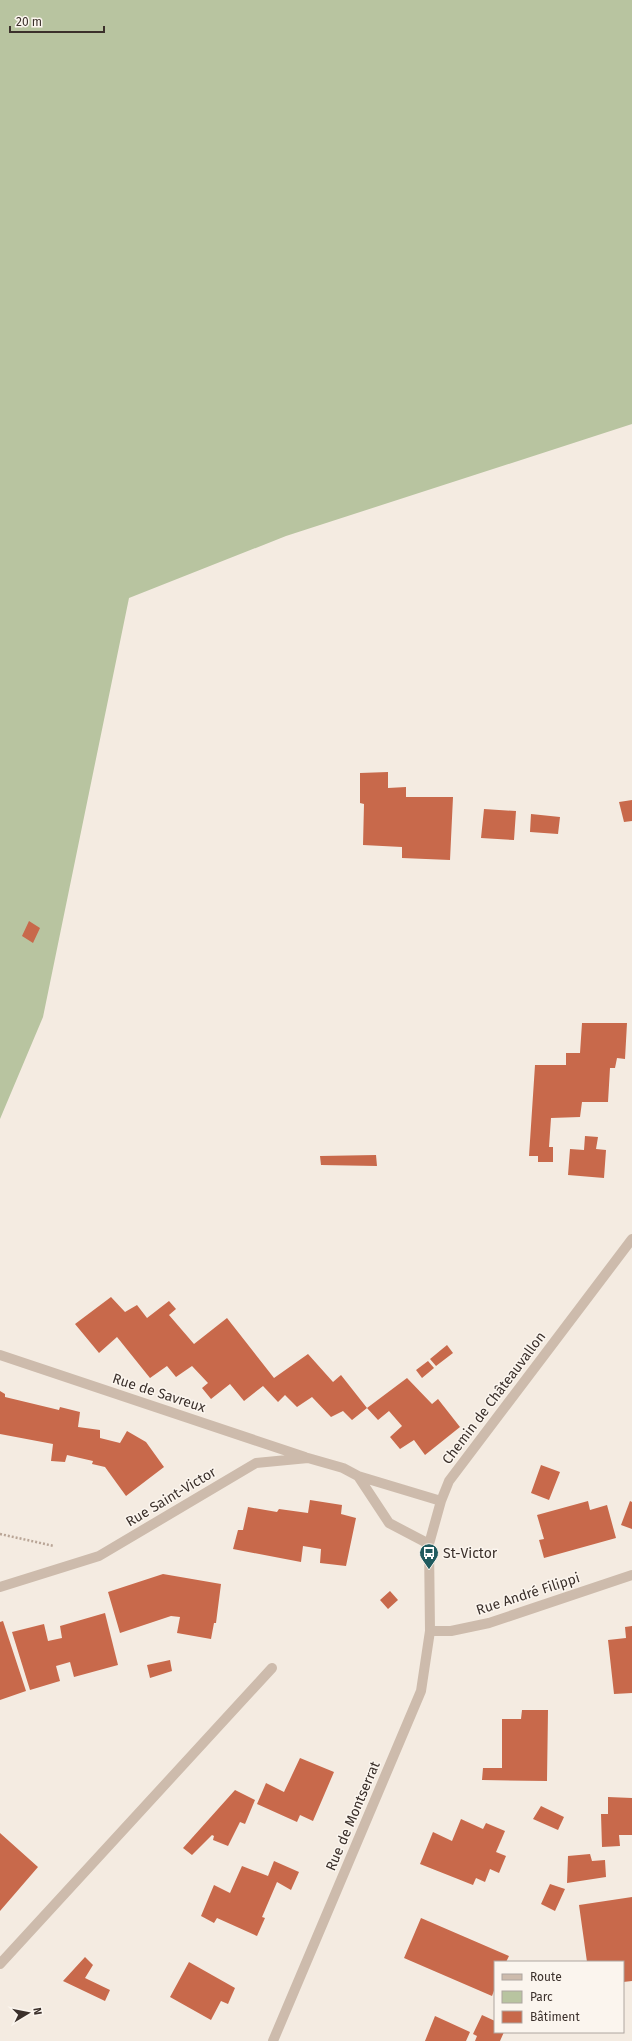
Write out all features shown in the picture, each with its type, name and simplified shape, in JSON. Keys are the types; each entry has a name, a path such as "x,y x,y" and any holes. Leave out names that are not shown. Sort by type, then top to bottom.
{"street":[{"name":"Chemin de Châteauvallon","path":"430,1594 429,1544 440,1501 449,1481 632,1239"},
{"name":"Rue de Savreux","path":"0,1355 308,1458"},
{"name":"Rue Saint-Victor","path":"0,1587 99,1556 256,1463 308,1458 342,1468 358,1476 440,1501"},
{"path":"358,1476 389,1523 429,1544"},
{"name":"Rue André Filippi","path":"430,1631 451,1631 489,1623 632,1575"},
{"name":"Rue de Montserrat","path":"273,2041 421,1691 430,1631 430,1594"},
{"path":"0,1964 272,1668"}],"path":[{"path":"0,1534 61,1548"}],"green space":[{"path":"0,0 632,0 632,424 286,536 129,598 43,1017 0,1119"}],"building":[{"path":"388,772 388,788 406,787 406,797 453,797 450,860 402,858 402,847 363,845 364,804 360,803 360,773"},
{"path":"632,800 632,821 624,822 619,802"},
{"path":"484,809 516,811 514,840 481,838"},
{"path":"531,814 560,817 558,834 530,832"},
{"path":"29,921 40,928 33,943 22,936"},
{"path":"582,1023 627,1023 625,1059 617,1058 615,1068 610,1068 608,1102 582,1102 580,1117 551,1118 549,1147 553,1147 553,1162 538,1162 538,1156 529,1156 535,1065 566,1065 566,1053 580,1053"},
{"path":"585,1136 598,1137 596,1149 606,1150 604,1178 568,1175 570,1149 584,1150"},
{"path":"376,1155 377,1166 321,1165 320,1156"},
{"path":"111,1297 125,1312 137,1305 147,1318 169,1301 176,1309 169,1315 194,1344 227,1318 274,1378 308,1354 333,1382 341,1375 367,1408 352,1420 343,1411 331,1417 312,1397 297,1407 285,1395 278,1402 263,1386 244,1401 230,1384 211,1399 202,1388 208,1383 192,1366 176,1377 167,1366 150,1378 117,1337 99,1353 75,1324"},
{"path":"447,1345 453,1353 436,1366 430,1359"},
{"path":"428,1361 434,1368 422,1378 416,1370"},
{"path":"407,1378 432,1404 438,1399 460,1427 425,1455 414,1440 400,1449 390,1437 402,1426 389,1411 378,1420 367,1408"},
{"path":"0,1391 5,1394 5,1397 59,1410 60,1407 80,1412 78,1427 100,1430 100,1438 120,1443 127,1431 146,1442 164,1467 126,1496 105,1467 92,1464 93,1461 67,1455 65,1462 51,1461 53,1444 0,1434"},
{"path":"541,1465 560,1472 549,1500 531,1493"},
{"path":"310,1500 342,1505 341,1514 356,1518 346,1566 320,1563 321,1549 303,1546 301,1562 233,1549 238,1530 243,1530 248,1507 277,1512 279,1509 308,1513"},
{"path":"588,1501 590,1510 607,1505 616,1538 544,1558 539,1540 544,1539 537,1515"},
{"path":"630,1501 632,1502 632,1529 621,1525"},
{"path":"163,1574 221,1584 216,1623 214,1623 211,1639 177,1633 180,1617 171,1616 120,1633 108,1592"},
{"path":"390,1591 398,1600 388,1609 380,1600"},
{"path":"105,1613 118,1665 74,1677 70,1662 56,1666 60,1681 30,1690 12,1632 44,1624 48,1641 62,1638 60,1626"},
{"path":"3,1621 26,1691 0,1700 0,1622"},
{"path":"632,1626 632,1693 614,1694 608,1640 626,1638 625,1627"},
{"path":"170,1660 172,1671 150,1678 147,1665"},
{"path":"522,1710 548,1710 547,1781 482,1780 483,1768 502,1768 502,1719 521,1719"},
{"path":"300,1758 334,1772 313,1821 300,1815 297,1822 257,1804 266,1783 284,1792"},
{"path":"235,1790 255,1800 245,1824 240,1822 228,1846 213,1840 214,1836 212,1835 192,1855 183,1848"},
{"path":"608,1797 632,1798 632,1835 619,1835 620,1846 602,1847 601,1814 608,1814"},
{"path":"541,1806 564,1817 558,1830 533,1819"},
{"path":"461,1819 483,1829 486,1823 505,1831 496,1852 506,1856 499,1873 490,1869 485,1882 476,1878 473,1885 420,1864 433,1832 452,1841"},
{"path":"0,1833 38,1867 0,1911"},
{"path":"590,1854 592,1861 605,1860 606,1877 567,1883 568,1856"},
{"path":"274,1861 299,1872 291,1890 277,1882 262,1917 265,1918 257,1936 217,1918 214,1923 201,1916 214,1885 230,1893 242,1866 268,1876"},
{"path":"550,1884 565,1889 555,1911 541,1904"},
{"path":"632,1897 632,1981 624,1982 624,1961 587,1961 579,1905"},
{"path":"421,1918 509,1956 506,1961 494,1961 494,1991 492,1996 404,1958"},
{"path":"85,1957 93,1965 85,1978 110,1990 105,2001 63,1981"},
{"path":"189,1962 235,1988 228,2004 221,2001 211,2020 170,1997"},
{"path":"482,2015 494,2021 494,2033 504,2033 500,2041 475,2041 477,2036 473,2034"},
{"path":"435,2016 470,2032 466,2041 425,2041"}],"place":[{"name":"St-Victor","path":"429,1570"}]}
